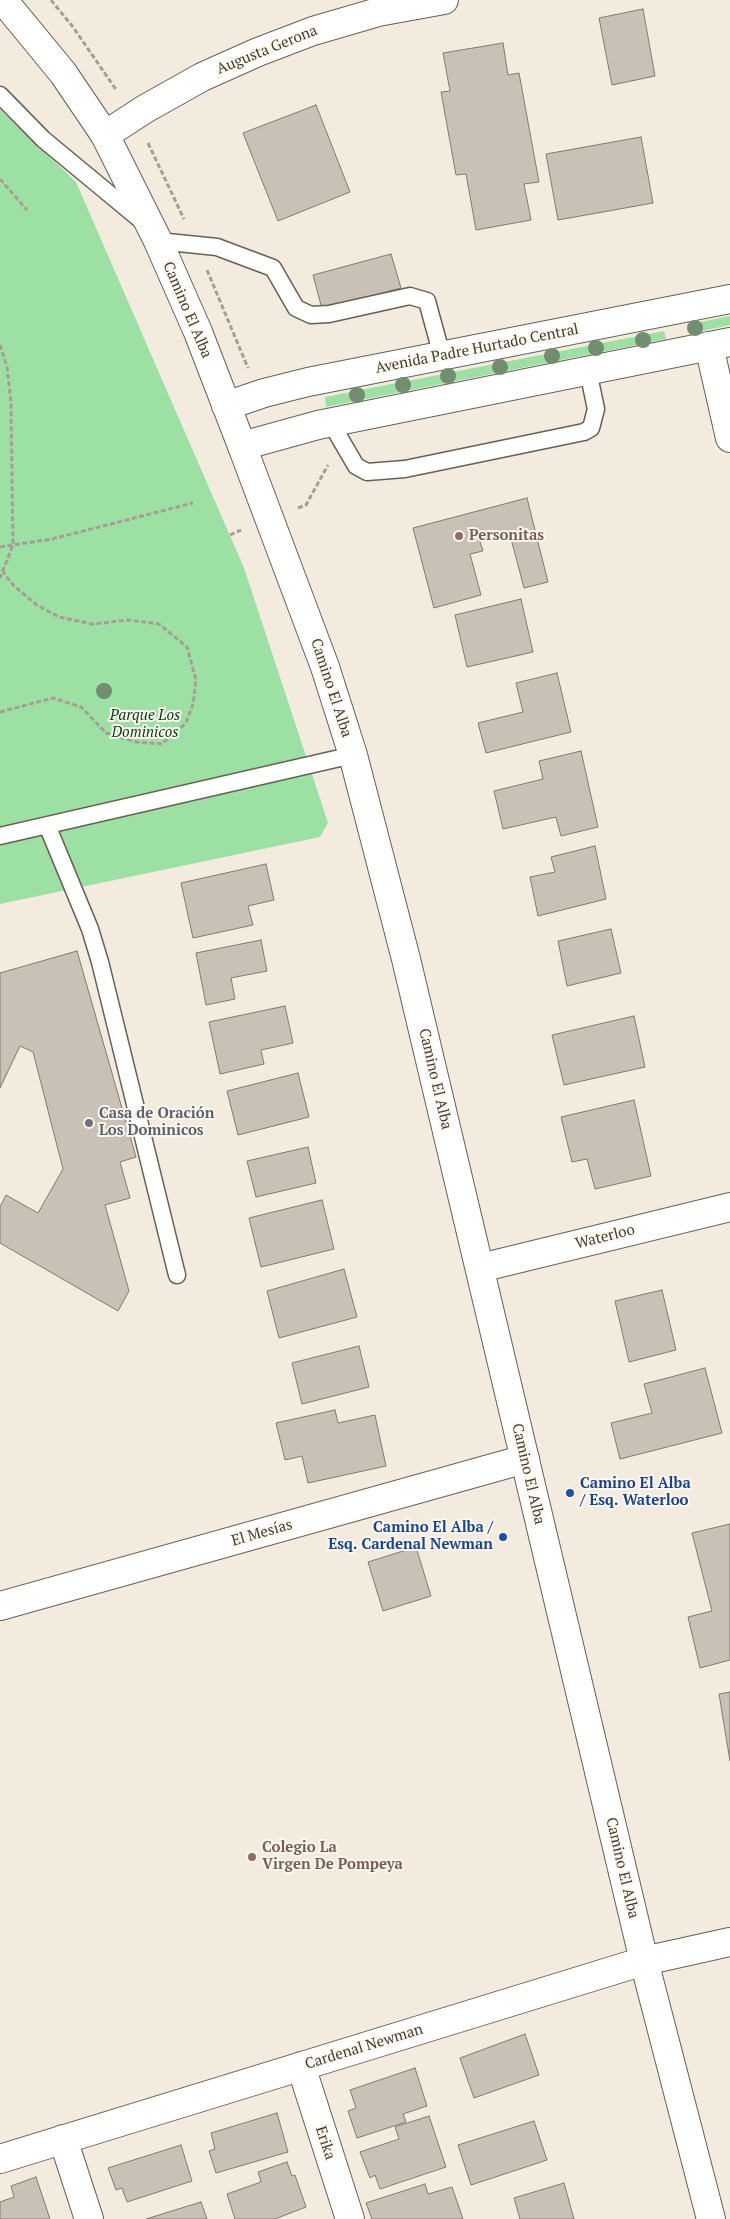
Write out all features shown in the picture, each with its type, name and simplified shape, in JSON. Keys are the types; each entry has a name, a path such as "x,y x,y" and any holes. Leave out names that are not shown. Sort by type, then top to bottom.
{"main road":[{"name":"Augusta Gerona","path":"105,135 145,109 202,77 258,52 378,6 444,0"},
{"name":"Camino El Alba","path":"12,3 105,135 155,235 198,332 242,446 325,668 353,755 406,959 644,1961 711,2219"},
{"name":"Avenida Padre Hurtado Central","path":"226,406 264,393 308,382 730,299"},
{"path":"242,446 281,433 720,344 730,438"},
{"name":"Waterloo","path":"480,1268 730,1207"},
{"name":"El Mesías","path":"0,1606 525,1459"},
{"name":"Cardenal Newman","path":"0,2159 644,1961 730,1942"},
{"name":"Erika","path":"301,2066 350,2219"},
{"path":"64,2140 89,2219"}],"lane":[{"path":"0,95 43,139 155,235 216,247 273,268 296,308 311,316 410,296 427,301 442,356"},
{"path":"331,423 356,466 367,472 405,469 584,432 591,428 596,409 588,371"},
{"path":"0,836 353,755"},
{"path":"47,825 90,929 100,962 177,1275"}],"path":[{"path":"0,179 27,210"},
{"path":"0,345 7,367 11,402 12,545 0,578"},
{"path":"0,547 52,539 193,503"},
{"path":"0,712 53,698 81,707 106,733 137,742 162,744 186,723 193,704 196,680 187,647 159,624 129,620 92,624 59,617 37,605 14,586 2,572"}],"green space":[{"name":"Parque Los Dominicos","path":"0,109 76,182 244,568 328,823 320,837 0,904"},
{"path":"730,316 730,325 697,332 695,323"},
{"path":"664,331 666,339 326,407 325,397"}],"building":[{"path":"643,9 655,76 612,85 599,18"},
{"path":"503,43 508,75 519,73 539,182 524,184 531,220 476,230 466,174 456,175 441,92 450,91 443,53"},
{"path":"316,105 350,192 278,221 243,133"},
{"path":"641,137 653,203 558,220 546,154"},
{"path":"391,254 401,288 322,309 313,275"},
{"path":"527,498 548,582 524,588 509,531 479,539 483,551 470,554 481,595 434,608 413,528"},
{"path":"521,599 533,652 467,667 455,615"},
{"path":"557,673 571,732 486,753 478,723 523,712 516,683"},
{"path":"581,751 598,827 561,836 556,817 503,829 494,791 543,779 539,761"},
{"path":"595,846 606,899 538,916 530,877 555,872 551,857"},
{"path":"266,864 274,900 248,906 253,925 193,938 181,883"},
{"path":"611,929 621,973 567,986 558,941"},
{"path":"261,940 267,971 231,978 235,999 206,1005 196,953"},
{"name":"Casa de Oración Los Dominicos","path":"77,951 136,1157 120,1162 130,1198 105,1205 129,1291 118,1311 0,1243 0,1207 6,1195 38,1213 63,1169 33,1052 20,1046 0,1088 0,973"},
{"path":"285,1006 293,1043 261,1050 264,1064 220,1074 209,1022"},
{"path":"634,1016 645,1067 564,1085 552,1035"},
{"path":"298,1073 309,1117 238,1135 227,1091"},
{"path":"634,1100 651,1176 595,1189 587,1159 572,1162 561,1117"},
{"path":"308,1147 316,1183 256,1197 247,1161"},
{"path":"322,1200 334,1249 261,1267 249,1218"},
{"path":"344,1269 357,1317 279,1338 267,1291"},
{"path":"662,1290 676,1350 629,1362 615,1301"},
{"path":"359,1346 369,1387 302,1404 292,1363"},
{"path":"705,1368 722,1433 620,1459 611,1423 652,1413 644,1384"},
{"path":"335,1410 338,1423 375,1415 386,1466 308,1483 302,1456 285,1460 276,1423"},
{"path":"730,1524 730,1660 700,1668 688,1617 712,1611 692,1533"},
{"path":"416,1547 431,1596 383,1611 368,1562"},
{"path":"730,1692 730,1761 719,1694"},
{"path":"525,2034 539,2075 474,2098 460,2058"},
{"path":"415,2068 427,2106 403,2114 406,2122 357,2138 348,2111 356,2108 350,2090"},
{"path":"277,2113 288,2152 216,2173 209,2151 215,2149 211,2133"},
{"path":"429,2116 446,2167 380,2189 375,2175 370,2178 360,2152 399,2139 395,2127"},
{"path":"534,2121 547,2160 471,2185 458,2145"},
{"path":"181,2145 192,2181 127,2202 122,2188 116,2190 108,2168"},
{"path":"287,2162 292,2176 295,2175 306,2207 275,2219 235,2219 227,2194 261,2182 258,2172"},
{"path":"36,2177 50,2219 0,2219 0,2202 14,2197 11,2186"},
{"path":"564,2183 574,2219 520,2219 514,2198"},
{"path":"425,2184 428,2194 452,2187 463,2219 372,2219 366,2203"},
{"path":"201,2202 207,2219 146,2219"}],"place":[{"name":"Personitas","path":"459,536"},
{"name":"Casa de Oración Los Dominicos","path":"89,1123"},
{"name":"Camino El Alba / Esq. Waterloo","path":"570,1493"},
{"name":"Camino El Alba / Esq. Cardenal Newman","path":"503,1537"},
{"name":"Colegio La Virgen De Pompeya","path":"252,1857"}]}
